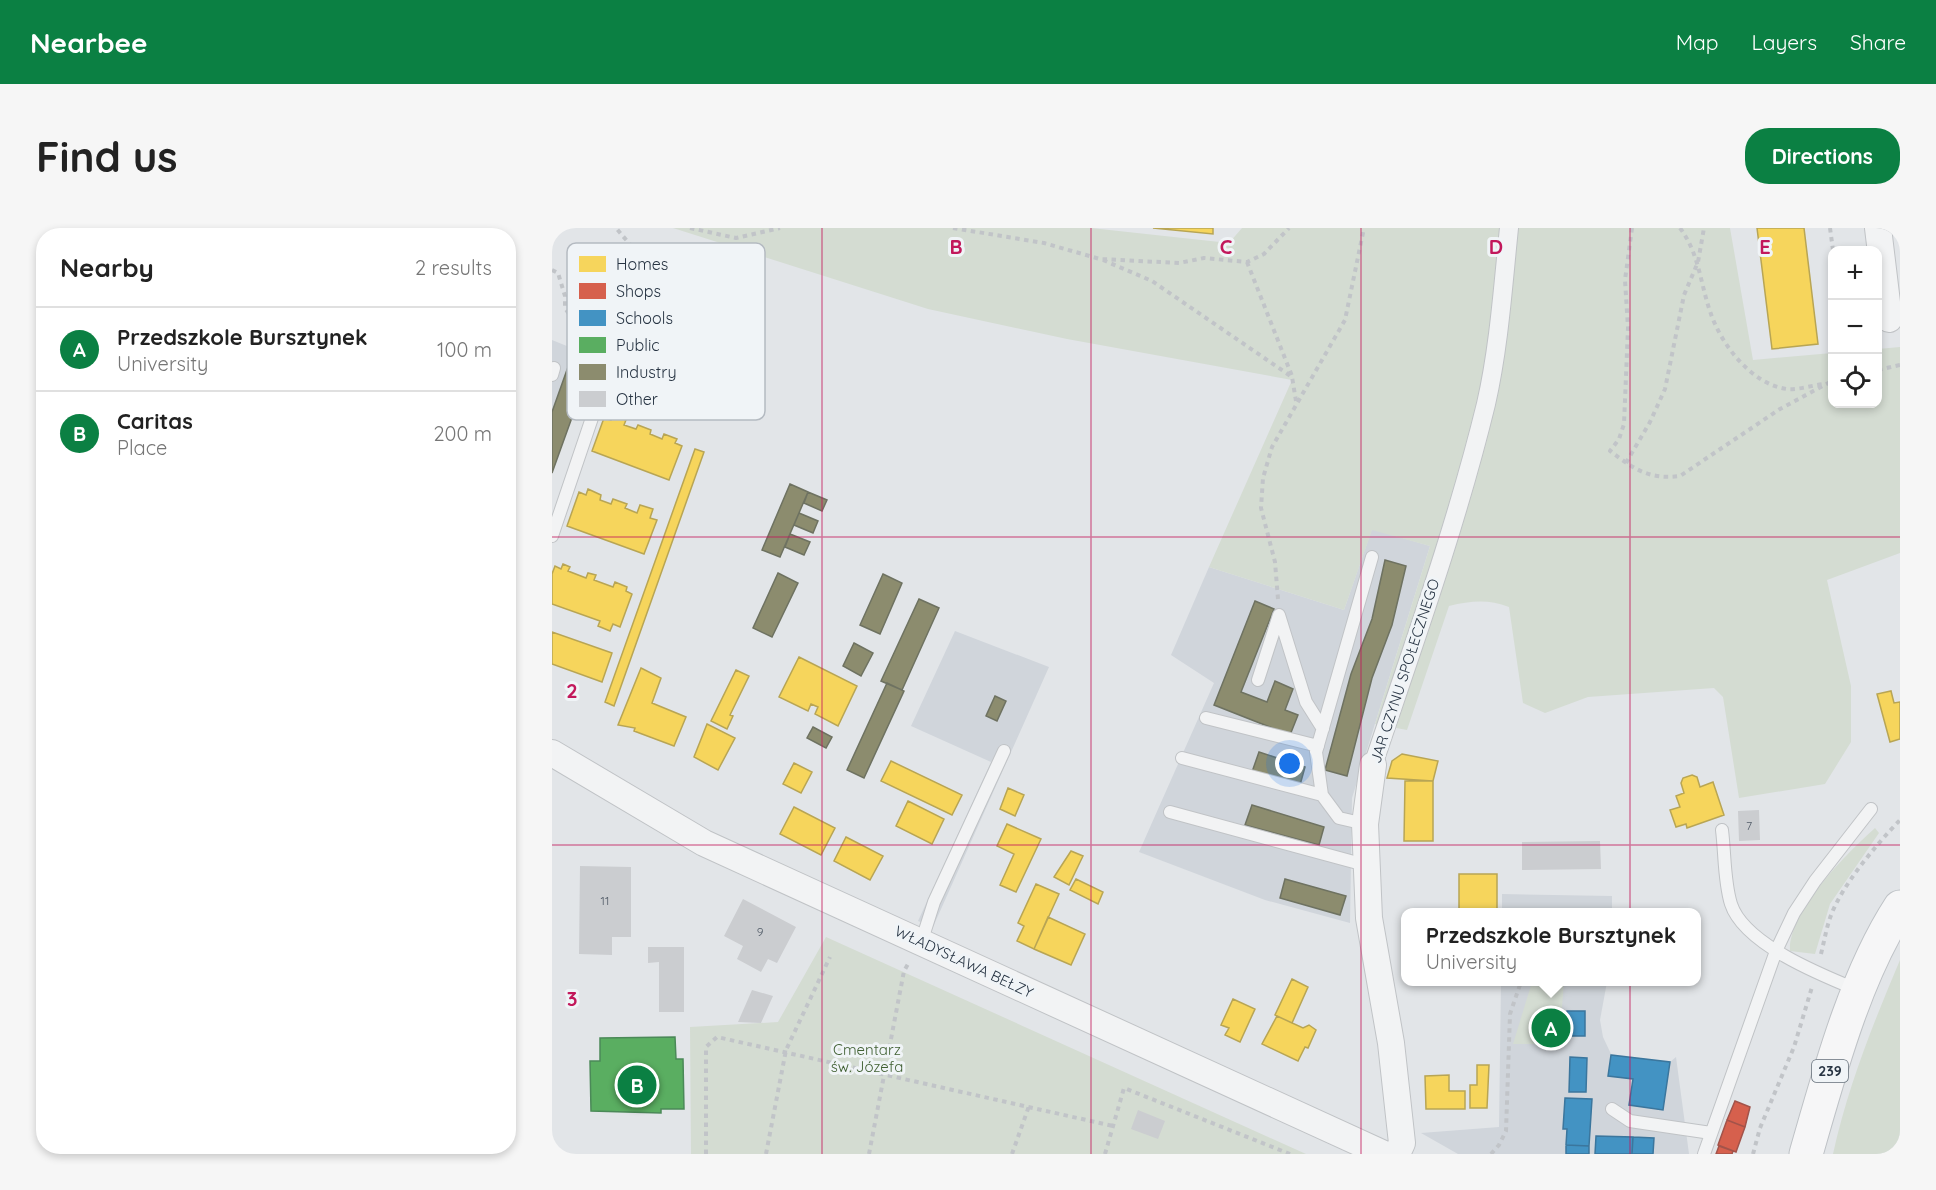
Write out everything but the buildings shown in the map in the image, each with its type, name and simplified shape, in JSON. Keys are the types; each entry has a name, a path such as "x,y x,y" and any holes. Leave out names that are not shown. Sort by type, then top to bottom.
{"main road":[{"name":"239","path":"1806,1154 1829,1075 1860,990 1900,907"}],"street":[{"name":"JAR CZYNU SPOŁECZNEGO","path":"1397,1154 1402,1143 1391,1043 1370,928 1365,865 1365,824 1374,765 1452,527 1486,402 1500,316 1509,228"},
{"path":"1878,228 1889,319"},
{"name":"WŁADYSŁAWA BEŁZY","path":"552,754 704,843 1384,1154"}],"lane":[{"path":"552,536 591,420"},
{"path":"1365,824 1339,818 1322,795 1318,782 1318,746 1372,557"},
{"path":"1258,680 1279,615"},
{"path":"1279,615 1306,702 1323,729"},
{"path":"1206,718 1318,746"},
{"path":"921,942 934,902 1005,751"},
{"path":"1182,758 1322,795"},
{"path":"1704,1154 1776,951 1794,913 1815,881 1871,809"},
{"path":"1170,812 1365,865"},
{"path":"1722,830 1731,904 1742,924 1776,951 1816,973 1860,990"},
{"path":"1612,1109 1630,1121 1711,1132"}],"path":[{"path":"616,228 629,243"},
{"path":"690,228 736,238 780,228"},
{"path":"953,228 1044,243 1100,259 1152,281 1292,377"},
{"path":"1100,259 1179,263 1204,258 1247,262 1264,254 1289,228"},
{"path":"1279,615 1275,562 1261,508 1263,478 1272,447 1345,320 1364,228"},
{"path":"1632,228 1625,280 1628,328 1624,424 1619,439 1610,451 1639,471 1661,478 1680,476 1780,409 1828,383"},
{"path":"1680,228 1692,243 1711,315 1741,362 1759,379 1788,389 1828,382"},
{"path":"1626,463 1650,422 1665,389 1684,295 1698,262 1704,228"},
{"path":"1830,228 1832,246"},
{"path":"1247,262 1292,377 1296,402"},
{"path":"552,270 558,273 567,311"},
{"path":"1882,369 1900,365"},
{"path":"869,1154 904,971 921,942"},
{"path":"766,1154 786,1050 830,957"},
{"path":"1491,1154 1506,1131 1510,1014 1519,986"},
{"path":"706,1154 706,1047 717,1036 1113,1126"},
{"path":"1105,1154 1124,1088 1276,1151 1290,1154"},
{"path":"1012,1154 1029,1106"}],"shaded area":[{"path":"552,340 567,346 567,420 571,420 552,473"},
{"path":"1372,529 1430,546 1352,798 1350,923 1265,900 1139,852 1214,683 1171,655 1209,567 1344,610"},
{"path":"955,631 1049,667 933,927 918,921 991,762 911,726"},
{"path":"1502,894 1612,896 1612,908 1502,908"},
{"path":"1501,986 1606,986 1600,1020 1603,1037 1611,1054 1670,1062 1676,1057 1689,1154 1458,1154 1421,1133 1499,1127"}],"green space":[{"path":"673,228 1091,228 1229,243 1242,228 1730,228 1753,360 1828,353 1828,408 1882,408 1882,349 1900,347 1900,553 1827,580 1851,686 1851,742 1825,784 1739,798 1723,697 1714,688 1588,697 1545,713 1523,703 1509,607 1487,602 1449,606 1407,730 1375,724 1430,546 1372,530 1344,610 1209,567 1292,380 1067,339 928,309 765,257 765,243 720,243"},
{"path":"1875,828 1879,833 1830,904 1815,954 1790,951 1798,919 1821,884"},
{"name":"Cmentarz św. Józefa","path":"826,937 1306,1154 691,1154 690,1027 778,1022"},
{"path":"1900,960 1900,1154 1833,1154 1854,1080"},
{"path":"1531,986 1564,986 1559,1044 1513,1044"}],"place":[{"name":"Przedszkole Bursztynek","path":"1551,1028"},
{"name":"Caritas","path":"637,1085"}]}
